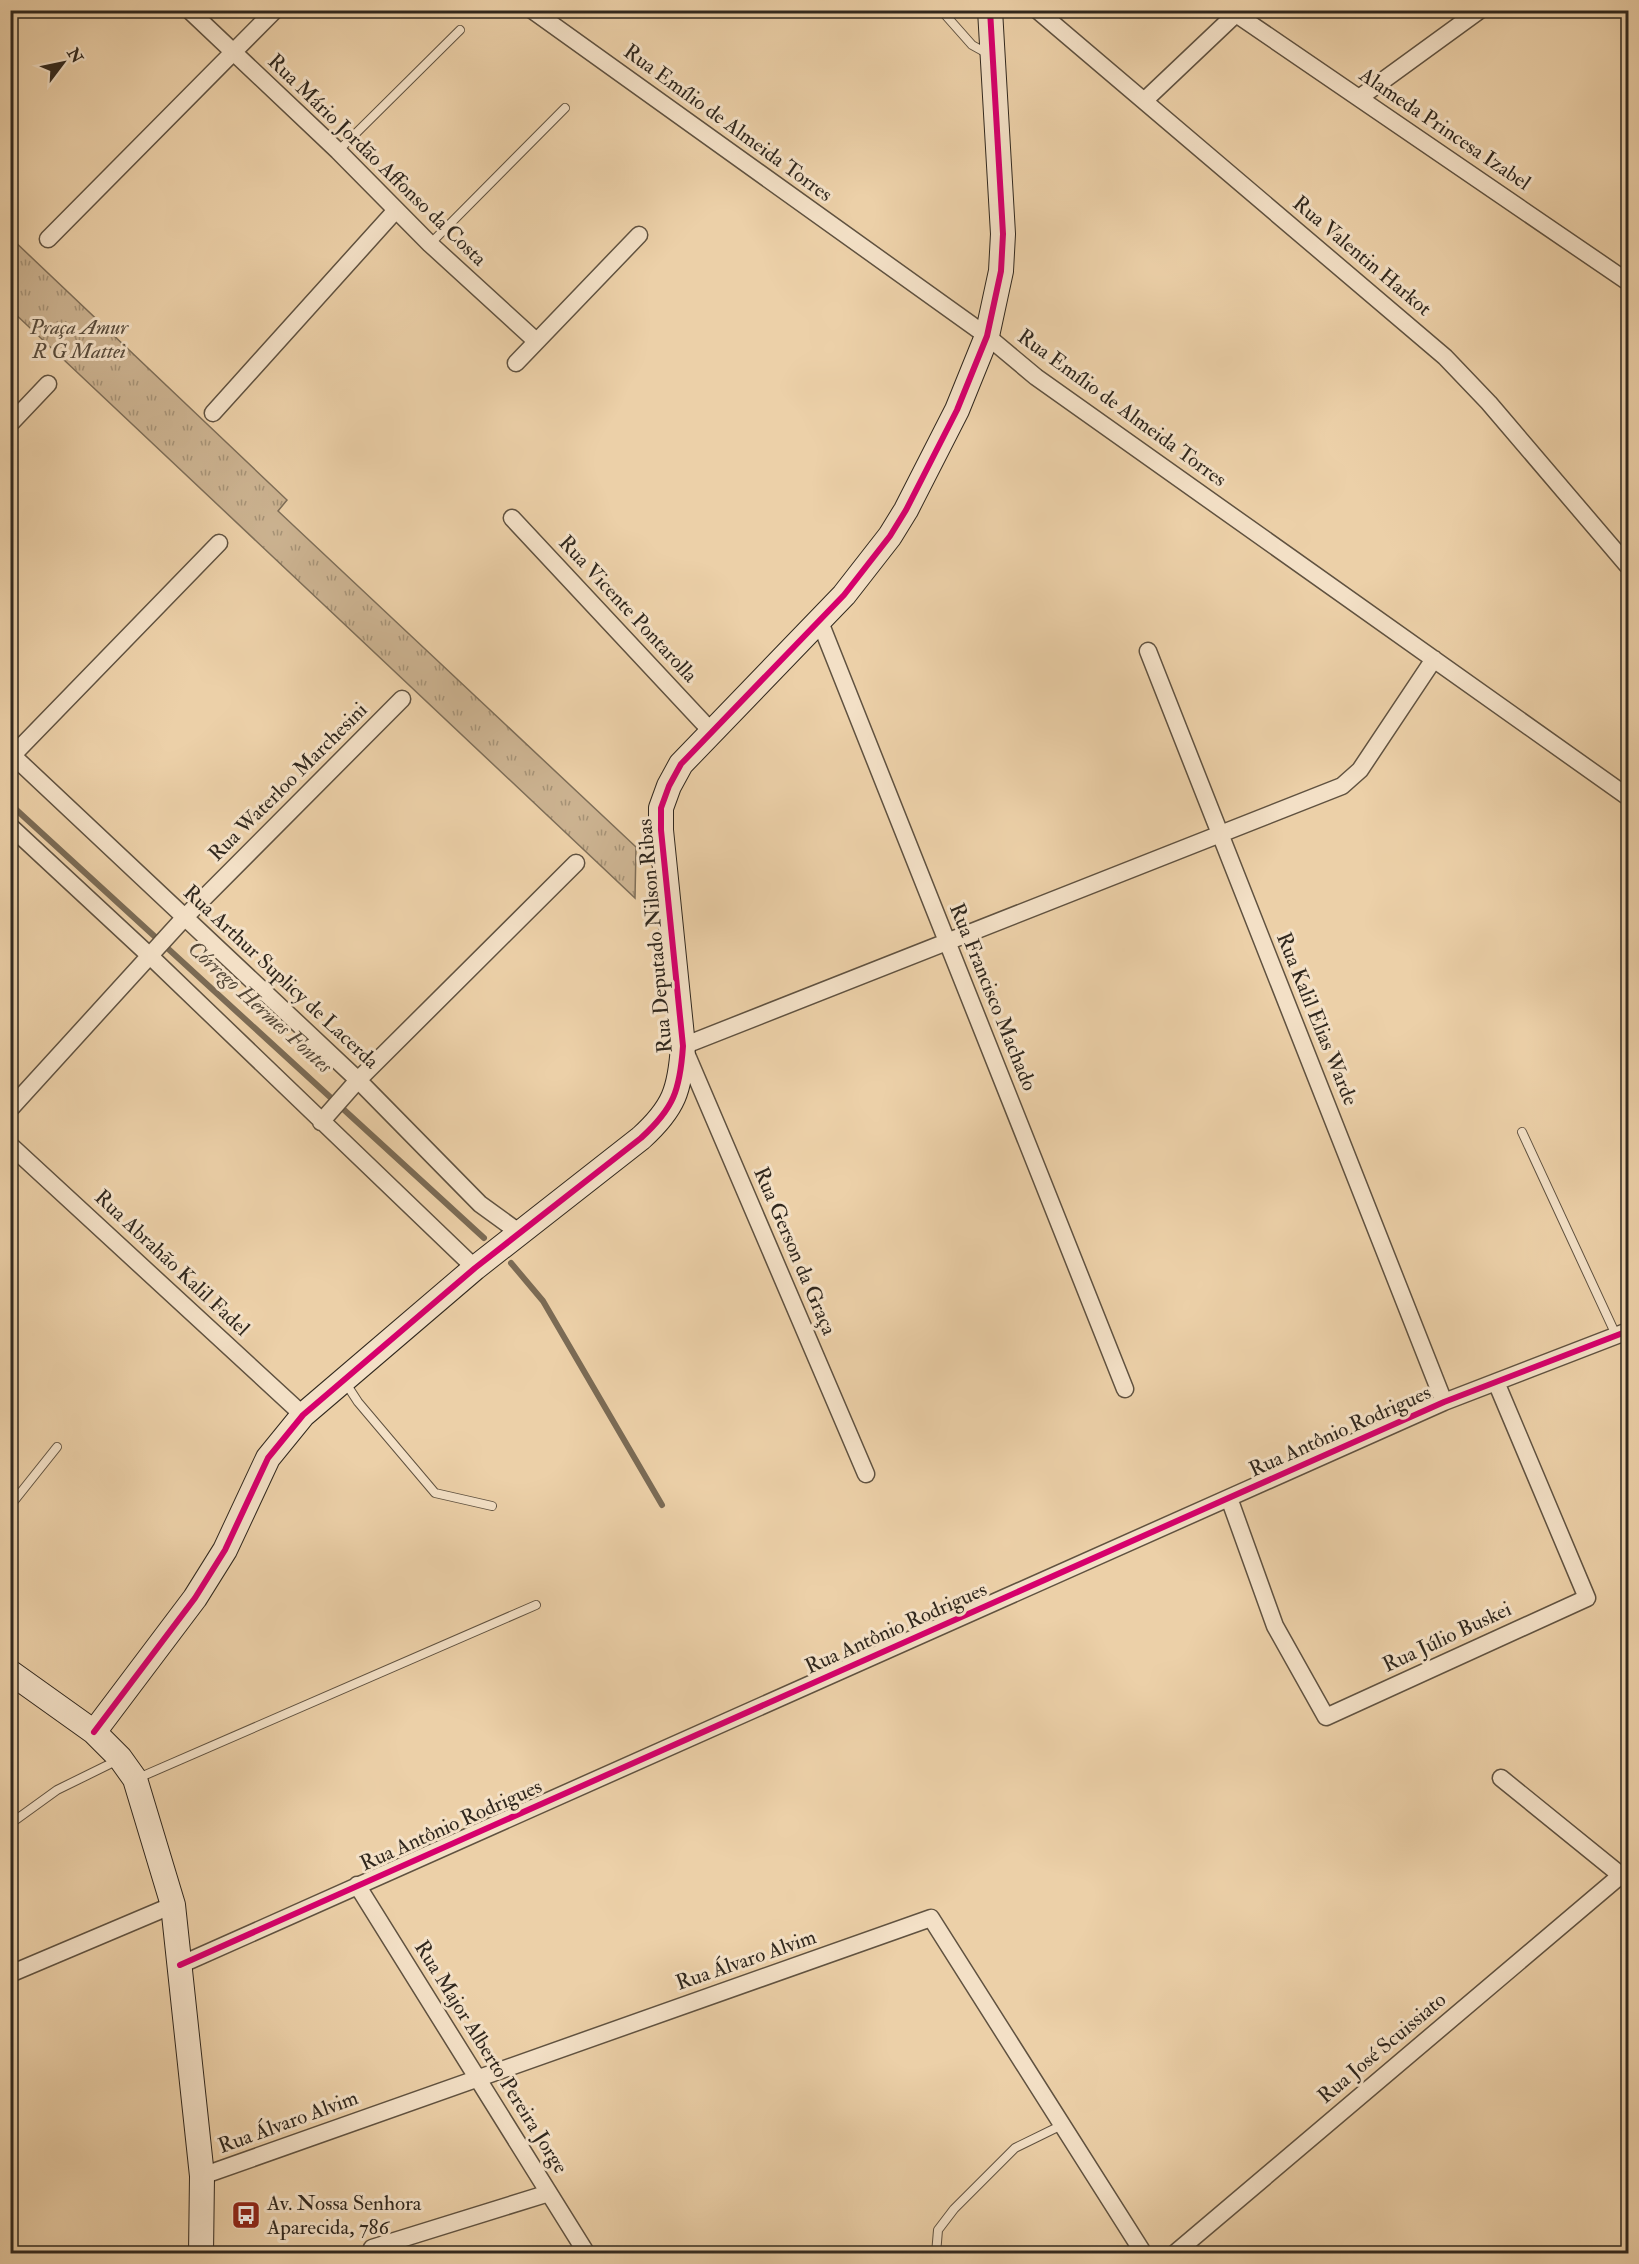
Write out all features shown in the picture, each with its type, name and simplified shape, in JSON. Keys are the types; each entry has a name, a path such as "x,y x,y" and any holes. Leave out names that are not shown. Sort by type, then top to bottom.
{"street":[{"name":"Rua Mário Jordão Affonso da Costa","path":"189,10 338,151 430,244 535,340"},
{"path":"48,239 234,54 275,10"},
{"name":"Rua Emílio de Almeida Torres","path":"532,10 987,336 1036,377 1629,797"},
{"name":"Rua Deputado Nilson Ribas","path":"94,1732 195,1598 225,1550 268,1458 303,1415 475,1268 656,1124 676,1096 680,1078 682,1046 661,830 661,808 669,786 681,765 711,731 820,622 866,568 906,510 957,410 987,336 1001,271 1003,234 990,10"},
{"name":"Rua Valentin Harkot","path":"1037,10 1445,357 1489,403 1629,566"},
{"path":"1359,98 1480,10"},
{"path":"1144,101 1238,12"},
{"name":"Alameda Princesa Izabel","path":"1238,12 1359,98 1626,274"},
{"path":"213,414 396,210"},
{"path":"516,363 535,340 639,235"},
{"path":"10,423 48,384"},
{"name":"Rua Vicente Pontarolla","path":"512,518 711,731"},
{"path":"12,754 219,543"},
{"name":"Rua Francisco Machado","path":"820,622 1125,1389"},
{"name":"Rua Kalil Elias Warde","path":"1148,651 1444,1402"},
{"path":"682,1046 1331,791 1352,779 1434,659"},
{"name":"Rua Waterloo Marchesini","path":"10,1109 185,917 402,699"},
{"name":"Rua Arthur Suplicy de Lacerda","path":"12,754 358,1080 480,1204 520,1233"},
{"path":"10,826 150,956 475,1268"},
{"path":"321,1122 358,1080 576,864"},
{"name":"Rua Gerson da Graça","path":"682,1046 866,1474"},
{"name":"Rua Abrahão Kalil Fadel","path":"10,1145 303,1415"},
{"name":"Rua Antônio Rodrigues","path":"180,1965 1444,1402 1623,1333"},
{"name":"Rua Júlio Buskei","path":"1229,1498 1275,1626 1326,1717 1587,1598 1496,1382"},
{"path":"10,1672 94,1732 120,1758 135,1779 173,1905 202,2176 201,2253"},
{"path":"1501,1778 1624,1879"},
{"name":"Rua José Scuissiato","path":"1174,2253 1624,1879"},
{"name":"Rua Major Alberto Pereira Jorge","path":"357,1885 587,2253"},
{"path":"10,1974 173,1905"},
{"name":"Rua Álvaro Alvim","path":"202,2176 931,1918 1144,2253"},
{"path":"372,2248 549,2193"}],"lane":[{"path":"941,10 972,45 993,56"},
{"path":"338,151 460,30"},
{"path":"430,244 566,108"},
{"path":"1522,1132 1623,1333"},
{"path":"343,1379 358,1402 435,1493 492,1506"},
{"path":"10,1506 57,1447"},
{"path":"135,1779 536,1605"},
{"path":"10,1824 57,1790 120,1758"},
{"path":"936,2253 938,2230 954,2209 1015,2148 1062,2125"}],"green space":[{"name":"Praça Amur R G Mattei","path":"10,237 287,500 278,511 636,847 635,898 11,310"}],"waterway":[{"name":"Córrego Hermes Fontes","path":"10,804 484,1238"},
{"path":"511,1263 543,1301 662,1505"}],"cycle path":[{"path":"94,1732 195,1598 225,1550 268,1458 303,1415 475,1268 641,1138 668,1107 680,1075 683,1046 661,830 661,808 669,786 681,764 844,595 890,536 906,510 957,410 987,336 1001,271 1003,234 990,10"},
{"path":"180,1965 1444,1402 1628,1331"}],"place":[{"name":"Av. Nossa Senhora Aparecida, 786","path":"246,2215"}]}
